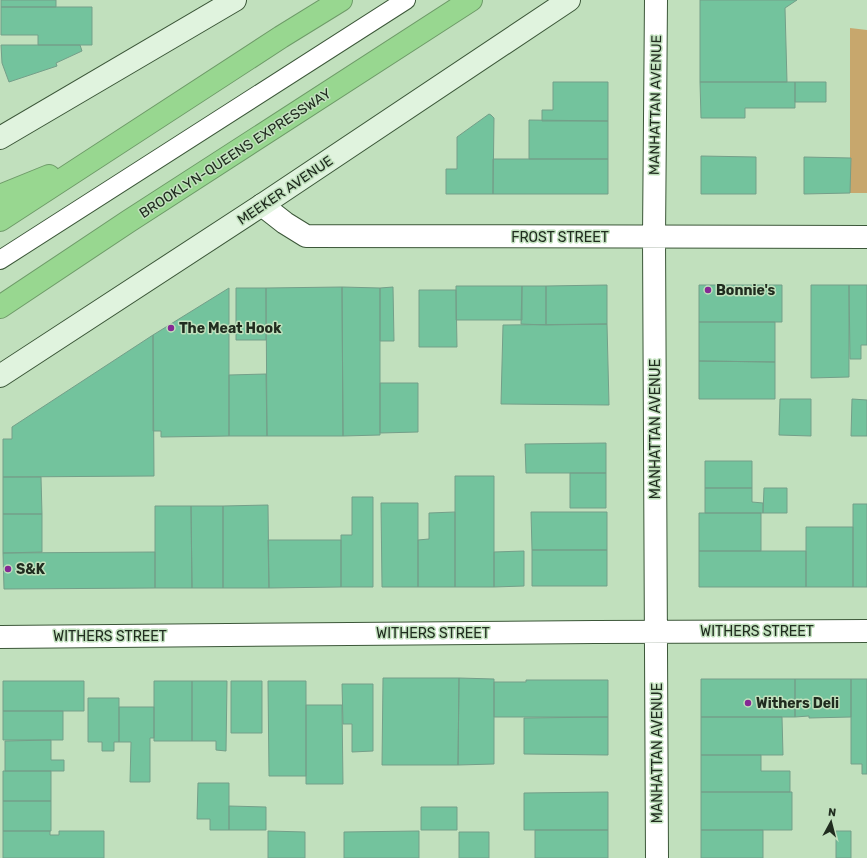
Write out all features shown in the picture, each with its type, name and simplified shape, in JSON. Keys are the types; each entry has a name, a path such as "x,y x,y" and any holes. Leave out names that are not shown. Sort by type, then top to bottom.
{"highway":[{"path":"0,220 281,37 341,0"},
{"name":"BROOKLYN-QUEENS EXPRESSWAY","path":"0,307 129,221 471,0"},
{"path":"0,196 95,158"}],"main road":[{"path":"0,138 235,0"},
{"name":"MEEKER AVENUE","path":"0,376 262,205 569,0"}],"street":[{"name":"MANHATTAN AVENUE","path":"656,0 654,237 657,858"},
{"name":"FROST STREET","path":"262,205 285,223 306,236 867,237"},
{"name":"WITHERS STREET","path":"0,637 867,631"}],"lane":[{"path":"0,260 406,0"}],"shaded area":[{"path":"850,28 867,30 867,193 850,193"}],"building":[{"path":"1,0 56,0 56,7 1,7"},
{"path":"700,0 797,0 785,8 787,82 700,82"},
{"path":"1,7 92,7 92,45 38,45 38,35 1,35"},
{"path":"1,45 80,45 82,51 56,63 57,66 9,82 2,63"},
{"path":"553,82 608,82 608,121 542,121 542,110 553,110"},
{"path":"700,82 795,82 795,108 745,108 745,118 701,118"},
{"path":"795,82 826,82 826,102 795,102"},
{"path":"489,114 494,118 493,194 446,194 446,169 457,169 457,137"},
{"path":"529,120 608,121 608,159 529,159"},
{"path":"701,156 756,157 756,194 701,194"},
{"path":"804,157 851,158 850,193 804,194"},
{"path":"493,159 608,159 608,194 493,194"},
{"path":"607,285 607,324 546,325 546,286"},
{"path":"699,285 782,285 782,322 699,322"},
{"path":"811,285 849,285 849,377 811,378"},
{"path":"849,285 867,285 867,345 861,345 861,359 850,359"},
{"path":"456,286 522,286 522,320 456,320"},
{"path":"522,286 546,286 546,325 521,324"},
{"path":"342,287 343,436 267,436 266,288"},
{"path":"342,287 380,288 380,435 343,436"},
{"path":"393,287 394,341 380,341 380,288"},
{"path":"229,288 229,436 161,437 161,431 153,431 153,335"},
{"path":"236,288 266,288 266,340 236,340"},
{"path":"419,290 456,290 457,347 419,347"},
{"path":"699,322 775,322 775,362 699,361"},
{"path":"607,324 609,405 501,404 503,325"},
{"path":"153,335 154,476 3,477 3,439 12,439 12,427"},
{"path":"699,361 775,362 775,399 699,399"},
{"path":"266,374 267,436 229,436 229,375"},
{"path":"380,383 418,383 418,432 380,433"},
{"path":"780,399 811,399 811,436 779,435"},
{"path":"852,399 867,400 867,436 851,436"},
{"path":"606,443 606,473 526,473 525,444"},
{"path":"705,461 752,461 752,488 705,488"},
{"path":"570,473 606,473 606,508 570,508"},
{"path":"455,476 494,476 494,587 455,587"},
{"path":"3,477 41,477 42,514 3,514"},
{"path":"705,488 752,488 752,502 763,503 763,513 705,513"},
{"path":"764,488 787,488 787,513 763,513"},
{"path":"352,497 373,497 373,587 341,587 341,535 352,535"},
{"path":"381,503 418,503 418,587 382,587"},
{"path":"853,504 867,504 867,587 853,587"},
{"path":"268,505 269,588 223,588 223,506"},
{"path":"155,506 191,506 192,588 155,588"},
{"path":"191,506 223,506 223,588 192,588"},
{"path":"455,512 455,587 418,587 418,540 429,539 429,513"},
{"path":"531,512 607,512 607,550 532,550"},
{"path":"699,513 761,513 761,551 699,551"},
{"path":"3,514 42,514 42,552 3,553"},
{"path":"806,527 853,527 853,587 806,587"},
{"path":"268,540 341,540 341,587 269,588"},
{"path":"532,550 607,550 607,586 532,586"},
{"path":"524,551 524,586 494,587 494,552"},
{"path":"699,551 806,551 806,587 699,587"},
{"path":"155,552 155,588 4,589 3,553"},
{"path":"383,678 459,678 458,765 382,765"},
{"path":"459,678 494,679 494,764 458,765"},
{"name":"Withers Deli","path":"701,679 795,679 795,717 701,717"},
{"path":"795,679 851,679 851,717 795,717"},
{"path":"851,679 867,679 867,774 862,774 862,764 851,764"},
{"path":"526,680 608,680 608,717 494,717 494,682 526,682"},
{"path":"3,681 84,681 84,711 3,711"},
{"path":"154,681 192,681 192,741 154,741"},
{"path":"192,681 227,681 226,751 216,750 216,741 192,741"},
{"path":"231,681 262,681 262,733 231,733"},
{"path":"268,681 306,681 306,776 269,776"},
{"path":"342,684 373,684 373,751 352,752 352,724 343,724"},
{"path":"88,698 119,698 119,742 114,742 114,751 102,751 102,742 88,742"},
{"path":"306,705 342,705 343,784 306,784"},
{"path":"119,707 154,707 154,738 150,738 150,782 130,782 131,742 119,742"},
{"path":"3,711 63,711 63,740 3,740"},
{"path":"608,717 608,755 524,754 524,718"},
{"path":"701,717 782,717 783,755 701,755"},
{"path":"51,740 51,760 64,760 64,771 5,771 5,741"},
{"path":"701,755 761,755 761,771 790,771 790,792 701,792"},
{"path":"3,771 51,771 51,801 3,801"},
{"path":"198,783 229,783 229,830 210,830 210,819 197,819"},
{"path":"608,792 608,830 524,830 524,793"},
{"path":"701,792 792,792 792,830 701,830"},
{"path":"3,801 51,801 51,831 3,831"},
{"path":"229,806 266,807 266,830 229,830"},
{"path":"421,807 457,807 457,830 421,830"},
{"path":"535,830 608,830 608,858 535,858"},
{"path":"701,830 763,830 763,858 701,858"},
{"path":"3,831 50,831 50,835 59,835 59,831 104,831 104,858 3,858"},
{"path":"268,831 305,832 305,858 268,858"},
{"path":"419,831 419,858 344,858 344,832"},
{"path":"836,831 851,831 851,858 836,858"},
{"path":"459,832 489,832 489,858 459,858"}],"place":[{"name":"Bonnie's","path":"708,290"},
{"name":"The Meat Hook","path":"171,328"},
{"name":"S&K","path":"8,569"},
{"name":"Withers Deli","path":"748,703"}]}
